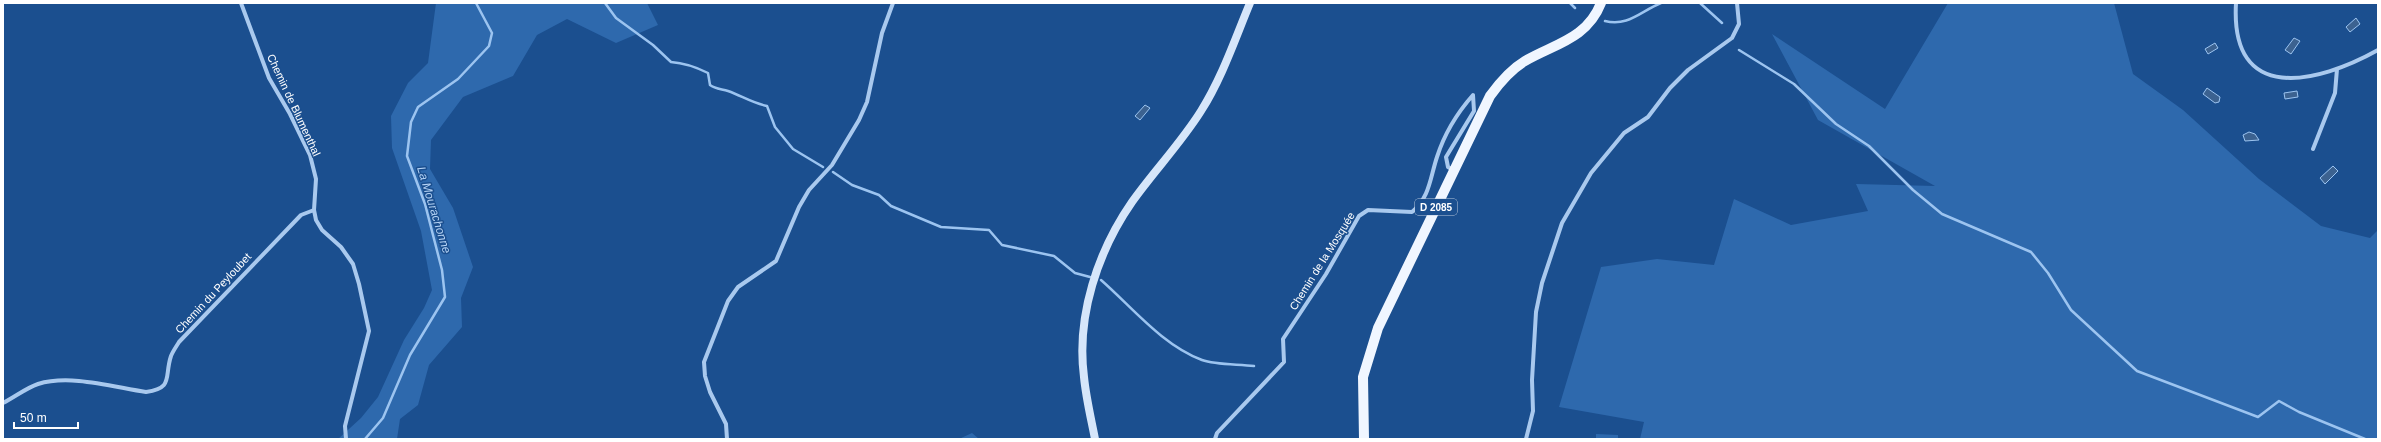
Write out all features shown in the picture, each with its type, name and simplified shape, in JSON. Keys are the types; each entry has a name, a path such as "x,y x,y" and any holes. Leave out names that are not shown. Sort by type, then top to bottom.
{"main road":[{"path":"1095,439 1083,376 1082,353 1085,318 1094,280 1118,223 1202,110 1215,86 1250,3"},
{"path":"1588,24 1594,3"},
{"name":"D 2085","path":"1364,439 1363,377 1370,348 1378,328 1490,96 1501,81 1525,61 1572,39 1597,13 1601,3"}],"street":[{"name":"Chemin de Blumenthal","path":"240,3 269,78 290,114 310,155 316,179 314,210 316,220 322,230 341,247 353,264 369,331 345,426 346,439"},
{"path":"727,439 726,424 710,392 705,376 704,362 728,301 738,287 776,261 799,206 809,190 832,165 859,120 867,102 882,33 893,3"},
{"path":"1526,439 1533,411 1532,380 1536,312 1542,283 1562,223 1591,173 1624,133 1648,116 1670,88 1688,70 1732,38 1739,24 1737,3"},
{"path":"2236,3 2235,21 2238,42 2245,55 2271,77 2287,78 2308,76 2337,69 2378,50"},
{"path":"2313,149 2335,93 2337,69"},
{"name":"Chemin de la Mosquée","path":"1215,439 1218,433 1284,362 1283,339 1326,274 1359,216 1368,210 1412,212 1419,206 1428,192 1437,156 1461,108 1473,95 1474,111 1446,157 1446,163 1454,170"},
{"name":"Chemin du Peyloubet","path":"3,403 37,384 52,380 67,380 146,392 158,390 168,381 171,356 179,342 301,215 314,210"}],"shaded area":[{"path":"436,3 647,3 658,25 616,43 567,19 537,35 513,76 463,97 431,140 430,169 453,208 473,267 461,298 462,327 429,365 418,405 400,419 397,439 338,439 361,418 378,397 404,340 424,308 432,290 421,231 392,148 391,116 408,83 428,63"},
{"path":"1948,3 2114,3 2133,74 2183,110 2259,179 2321,226 2370,238 2378,230 2378,439 1640,439 1644,422 1559,407 1601,267 1657,259 1714,265 1734,199 1791,225 1868,211 1856,184 1935,186 1818,120 1772,34 1885,109"},
{"path":"2356,18 2360,24 2350,32 2346,27"},
{"path":"2294,38 2300,41 2291,54 2285,50"},
{"path":"2215,43 2218,48 2208,54 2205,49"},
{"path":"2207,88 2220,97 2219,102 2215,103 2203,94"},
{"path":"2297,91 2298,97 2285,99 2284,93"},
{"path":"1145,105 1150,108 1140,120 1135,116"},
{"path":"2249,132 2255,134 2259,140 2245,141 2243,135"},
{"path":"2333,166 2338,171 2325,184 2320,178"},
{"path":"972,433 979,439 959,439"},
{"path":"1596,434 1618,435 1618,439 1596,439"}],"waterway":[{"name":"La Mourachonne","path":"365,439 383,418 410,355 445,297 442,270 425,204 407,156 411,122 418,107 458,79 489,46 492,33 476,3"},
{"path":"605,3 616,18 653,45 671,62 686,64 704,71 708,73 710,85 767,106 775,127 793,149 823,167"},
{"path":"1570,3 1575,8"},
{"path":"1605,21 1621,22 1628,20 1661,3"},
{"path":"1700,3 1722,23"},
{"path":"1739,50 1794,84 1836,124 1869,146 1913,190 1942,214 2031,252 2048,273 2071,310 2137,371 2258,417 2279,401 2299,412 2365,439"},
{"path":"833,172 852,185 879,195 891,206 941,227 989,230 1002,245 1054,256 1075,273 1090,277"},
{"path":"1101,280 1148,324 1174,345 1187,353 1208,362 1254,366"}]}
